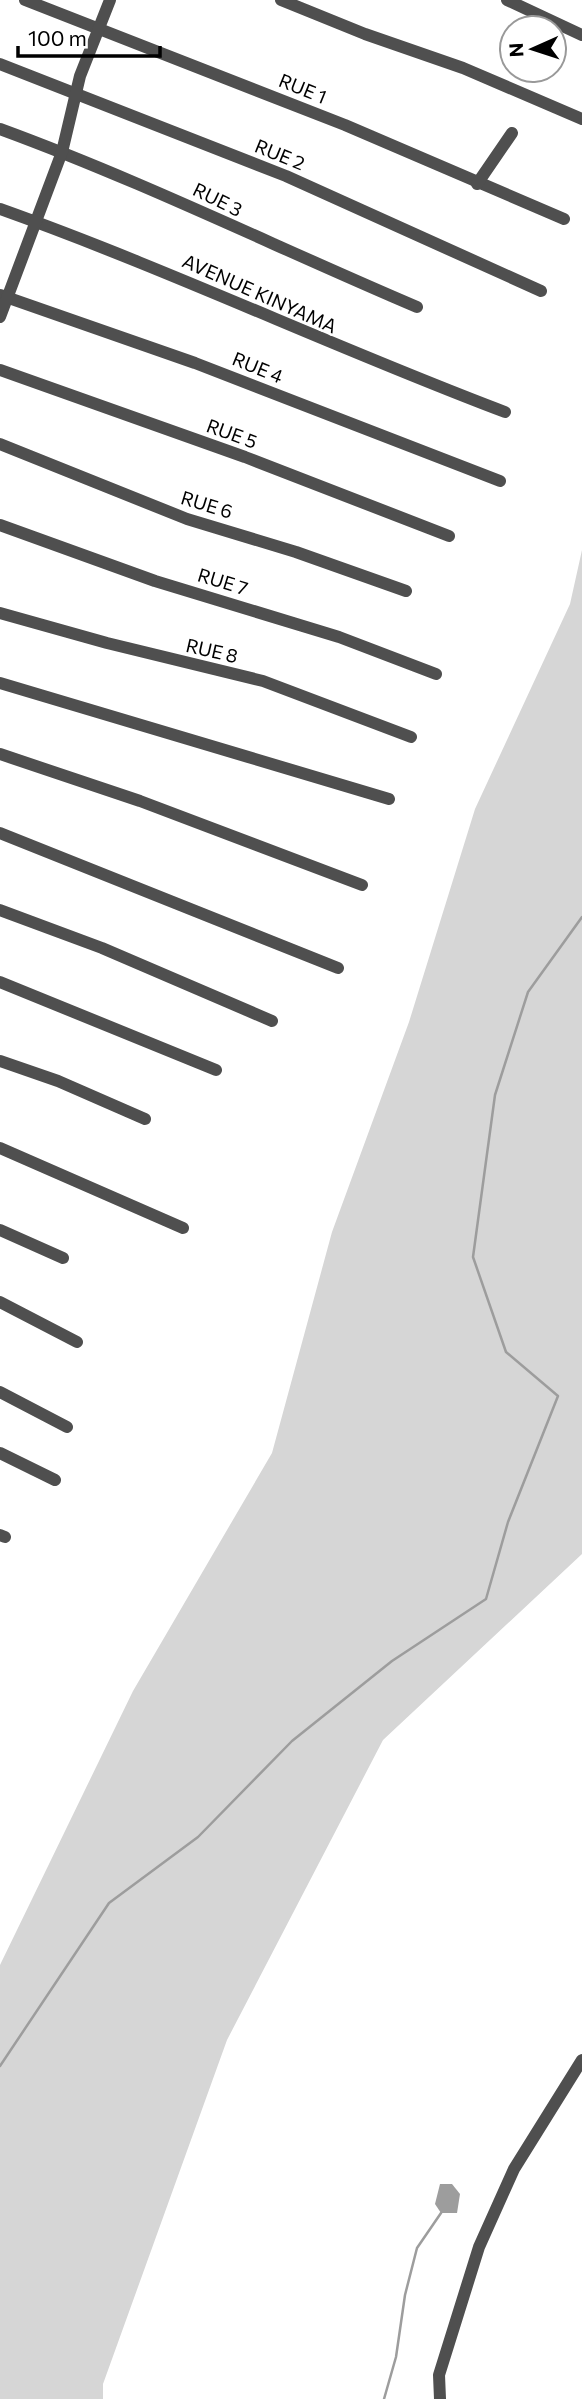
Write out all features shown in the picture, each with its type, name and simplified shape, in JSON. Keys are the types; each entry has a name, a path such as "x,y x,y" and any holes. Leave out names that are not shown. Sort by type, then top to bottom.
{"street":[{"name":"RUE 1","path":"25,0 345,125 564,219"},
{"path":"0,317 3,296 62,152 76,94 98,27 110,0"},
{"path":"281,0 365,34 463,68 582,119"},
{"path":"507,0 582,35"},
{"name":"RUE 2","path":"0,64 286,176 541,291"},
{"name":"RUE 3","path":"0,129 62,152 417,307"},
{"path":"478,184 512,132"},
{"name":"AVENUE KINYAMA","path":"0,209 237,301 367,360 505,412"},
{"name":"RUE 4","path":"3,296 195,363 500,481"},
{"name":"RUE 5","path":"0,370 245,457 449,536"},
{"name":"RUE 6","path":"0,444 187,519 285,548 406,591"},
{"name":"RUE 7","path":"0,525 155,581 326,632 436,674"},
{"name":"RUE 8","path":"0,613 107,643 264,681 411,737"},
{"path":"0,684 389,799"},
{"path":"0,754 140,801 362,885"},
{"path":"0,833 338,968"},
{"path":"0,910 102,948 272,1021"},
{"path":"0,982 216,1070"},
{"path":"0,1061 58,1081 145,1119"},
{"path":"0,1148 183,1228"},
{"path":"0,1230 63,1258"},
{"path":"0,1302 77,1342"},
{"path":"0,1392 67,1427"},
{"path":"0,1453 55,1480"},
{"path":"440,2399 439,2375 479,2246 514,2169 582,2060"}],"shaded area":[{"path":"582,550 582,1554 383,1740 227,2040 103,2384 103,2399 0,2399 0,1965 133,1691 272,1453 332,1232 409,1022 475,809 570,604"},
{"path":"440,2184 452,2184 460,2194 457,2213 441,2213 435,2204"}],"waterway":[{"path":"0,2066 109,1903 198,1837 292,1741 392,1661 486,1599 508,1522 558,1396 506,1352 473,1257 495,1095 528,992 582,917"},
{"path":"384,2399 396,2357 405,2295 417,2248 441,2213"}]}
